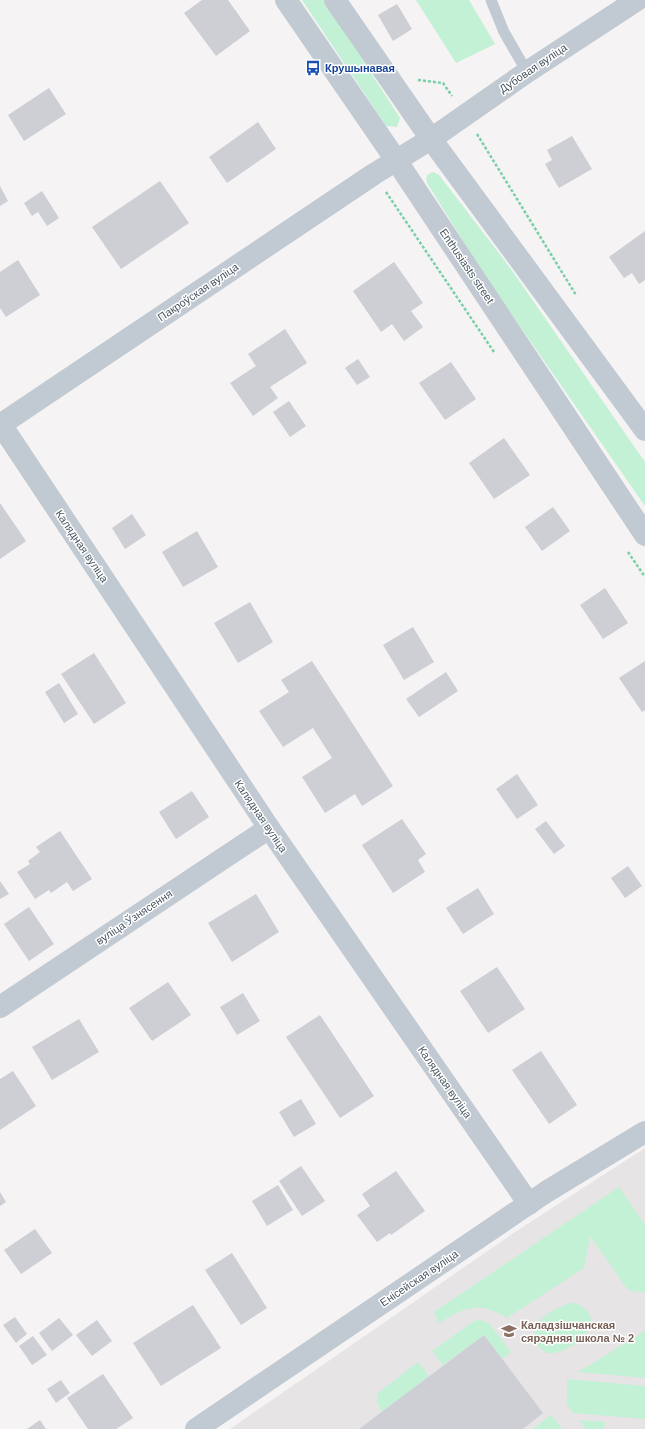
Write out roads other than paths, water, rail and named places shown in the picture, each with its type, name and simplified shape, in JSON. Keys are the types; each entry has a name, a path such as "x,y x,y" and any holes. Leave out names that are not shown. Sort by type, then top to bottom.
{"street":[{"name":"Enthusiasts street","path":"286,0 396,160 645,535"},
{"path":"335,0 430,139 645,430"},
{"name":"Дубовая вуліца","path":"430,139 526,72 638,0"},
{"name":"Пакроўская вуліца","path":"0,424 396,160 430,139"},
{"name":"Калядная вуліца","path":"0,424 269,828 529,1204"},
{"name":"вуліца Ўзнясення","path":"0,1007 269,828"},
{"name":"Енісейская вуліца","path":"196,1429 529,1204 645,1132"}],"lane":[{"path":"491,0 504,32 526,72"}],"place":[{"name":"Крушынавая","path":"313,68"},
{"name":"Каладзішчанская сярэдняя школа № 2","path":"509,1331"}]}
